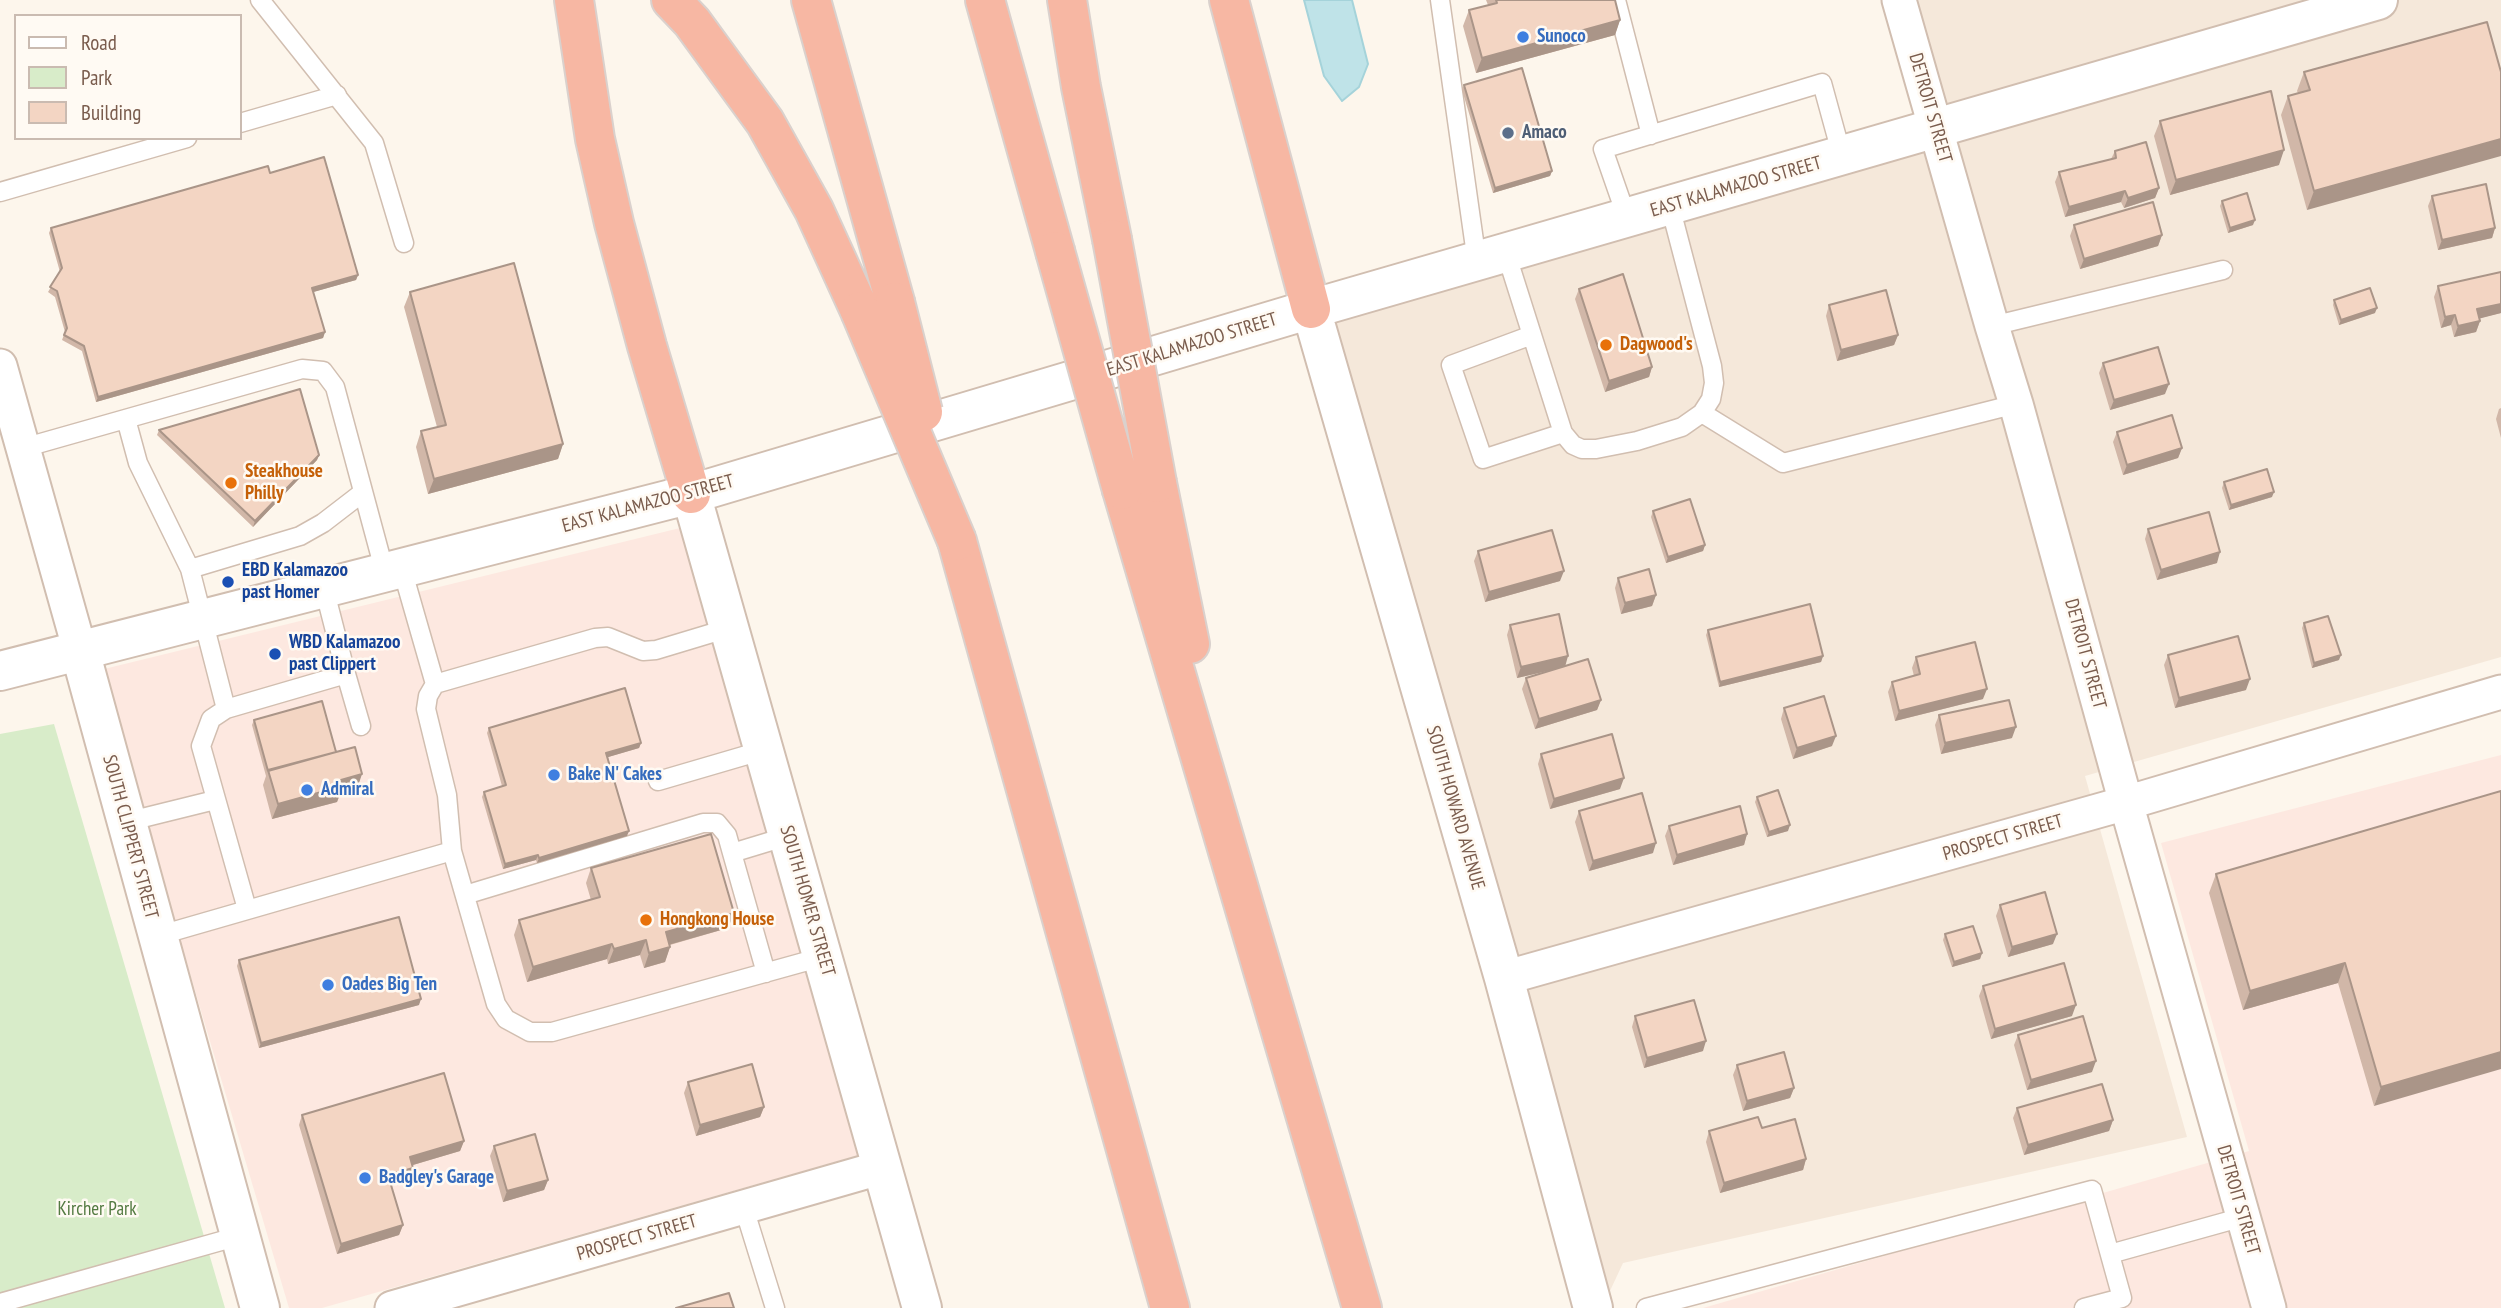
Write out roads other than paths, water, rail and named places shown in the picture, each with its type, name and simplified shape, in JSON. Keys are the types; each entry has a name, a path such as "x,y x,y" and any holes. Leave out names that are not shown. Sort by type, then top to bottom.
{"highway":[{"path":"574,0 595,139 614,223 691,494"},
{"path":"811,0 878,306 957,541 1170,1308"},
{"path":"985,0 1055,251 1139,486 1362,1308"},
{"path":"1067,0 1081,88 1112,239 1139,486"},
{"path":"1230,0 1311,309"},
{"path":"682,11 765,122 814,210 878,306"}],"street":[{"name":"DETROIT STREET","path":"1899,0 2016,404 2269,1308"},
{"name":"EAST KALAMAZOO STREET","path":"0,671 691,494 1311,309 2378,0"},
{"name":"SOUTH HOWARD AVENUE","path":"1311,309 1504,978 1593,1308"},
{"name":"SOUTH CLIPPERT STREET","path":"0,366 260,1308"},
{"name":"SOUTH HOMER STREET","path":"691,494 922,1308"},
{"name":"PROSPECT STREET","path":"1504,978 2126,803 2501,692"},
{"name":"PROSPECT STREET","path":"392,1308 883,1167"}],"lane":[{"path":"260,0 374,143 404,243"},
{"path":"1440,0 1491,257 1532,335 1563,433 1573,445 1582,449 1637,441 1682,427 1702,413 1711,399 1714,383 1712,366 1670,205"},
{"path":"1616,0 1651,135"},
{"path":"1627,218 1603,149 1822,83 1842,156"},
{"path":"242,122 337,95"},
{"path":"0,192 180,140"},
{"path":"1992,326 2223,270"},
{"path":"1532,335 1451,365 1483,459 1563,433"},
{"path":"23,448 302,369 323,371 335,387 362,493 435,684"},
{"path":"1702,413 1783,463 2016,404"},
{"path":"126,419 138,463 190,569 226,709"},
{"path":"190,569 300,536 323,523 362,493"},
{"path":"324,588 361,726"},
{"path":"729,628 656,650 643,651 608,637 595,638 435,684 428,696 426,709 447,795 452,851 496,1004 506,1019 530,1032 552,1032 822,957"},
{"path":"247,909 201,746 211,719 226,709 346,674"},
{"path":"658,781 764,750"},
{"path":"126,822 215,800"},
{"path":"465,895 703,823 718,823 727,835 733,853 766,973"},
{"path":"733,853 789,836"},
{"path":"157,936 452,851"},
{"path":"1646,1308 2092,1190 2122,1298 2084,1308"},
{"path":"744,1208 775,1308"},
{"path":"2110,1254 2243,1217"},
{"path":"0,1303 239,1236"}],"water":[{"path":"1304,0 1352,0 1368,64 1359,87 1342,101 1324,76"}],"place":[{"name":"Sunoco","path":"1523,37"},
{"name":"Amaco","path":"1508,133"},
{"name":"Dagwood's","path":"1606,345"},
{"name":"Steakhouse Philly","path":"231,483"},
{"name":"EBD Kalamazoo past Homer","path":"228,582"},
{"name":"WBD Kalamazoo past Clippert","path":"275,654"},
{"name":"Bake N' Cakes","path":"554,775"},
{"name":"Admiral","path":"307,790"},
{"name":"Hongkong House","path":"646,920"},
{"name":"Oades Big Ten","path":"328,985"},
{"name":"Badgley's Garage","path":"365,1178"}],"park label":[{"name":"Kircher Park","path":"97,1210"}]}
